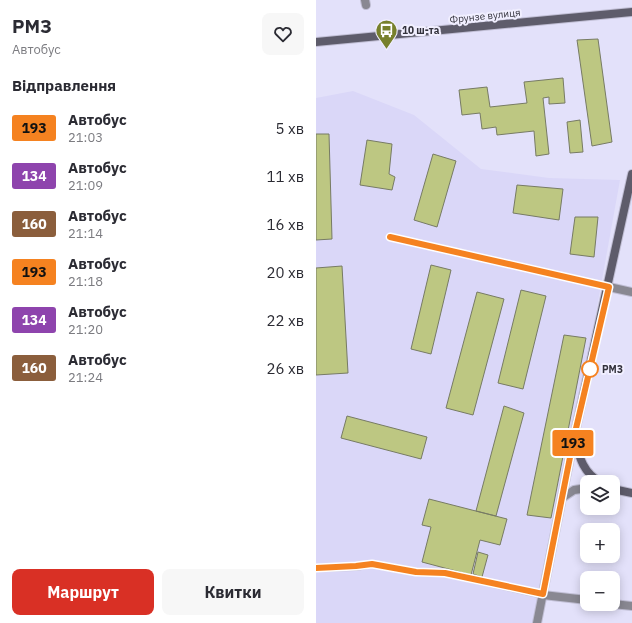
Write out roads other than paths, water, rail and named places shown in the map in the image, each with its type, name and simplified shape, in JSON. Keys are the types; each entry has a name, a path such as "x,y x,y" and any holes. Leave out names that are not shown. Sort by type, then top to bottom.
{"main road":[{"name":"Фрунзе вулиця","path":"316,42 632,12"},
{"path":"590,475 580,463 574,437 609,287 632,174"},
{"path":"620,490 632,493"}],"street":[{"path":"609,287 632,292"},
{"path":"537,623 574,437"},
{"path":"562,498 574,490 580,489"},
{"path":"543,594 580,599"},
{"path":"620,605 632,606"}],"lane":[{"path":"390,237 609,287"},
{"path":"316,568 372,564 416,572 445,573 543,594"}],"place":[{"name":"10 ш-та","path":"387,50"},
{"name":"РМЗ","path":"590,369"}]}
